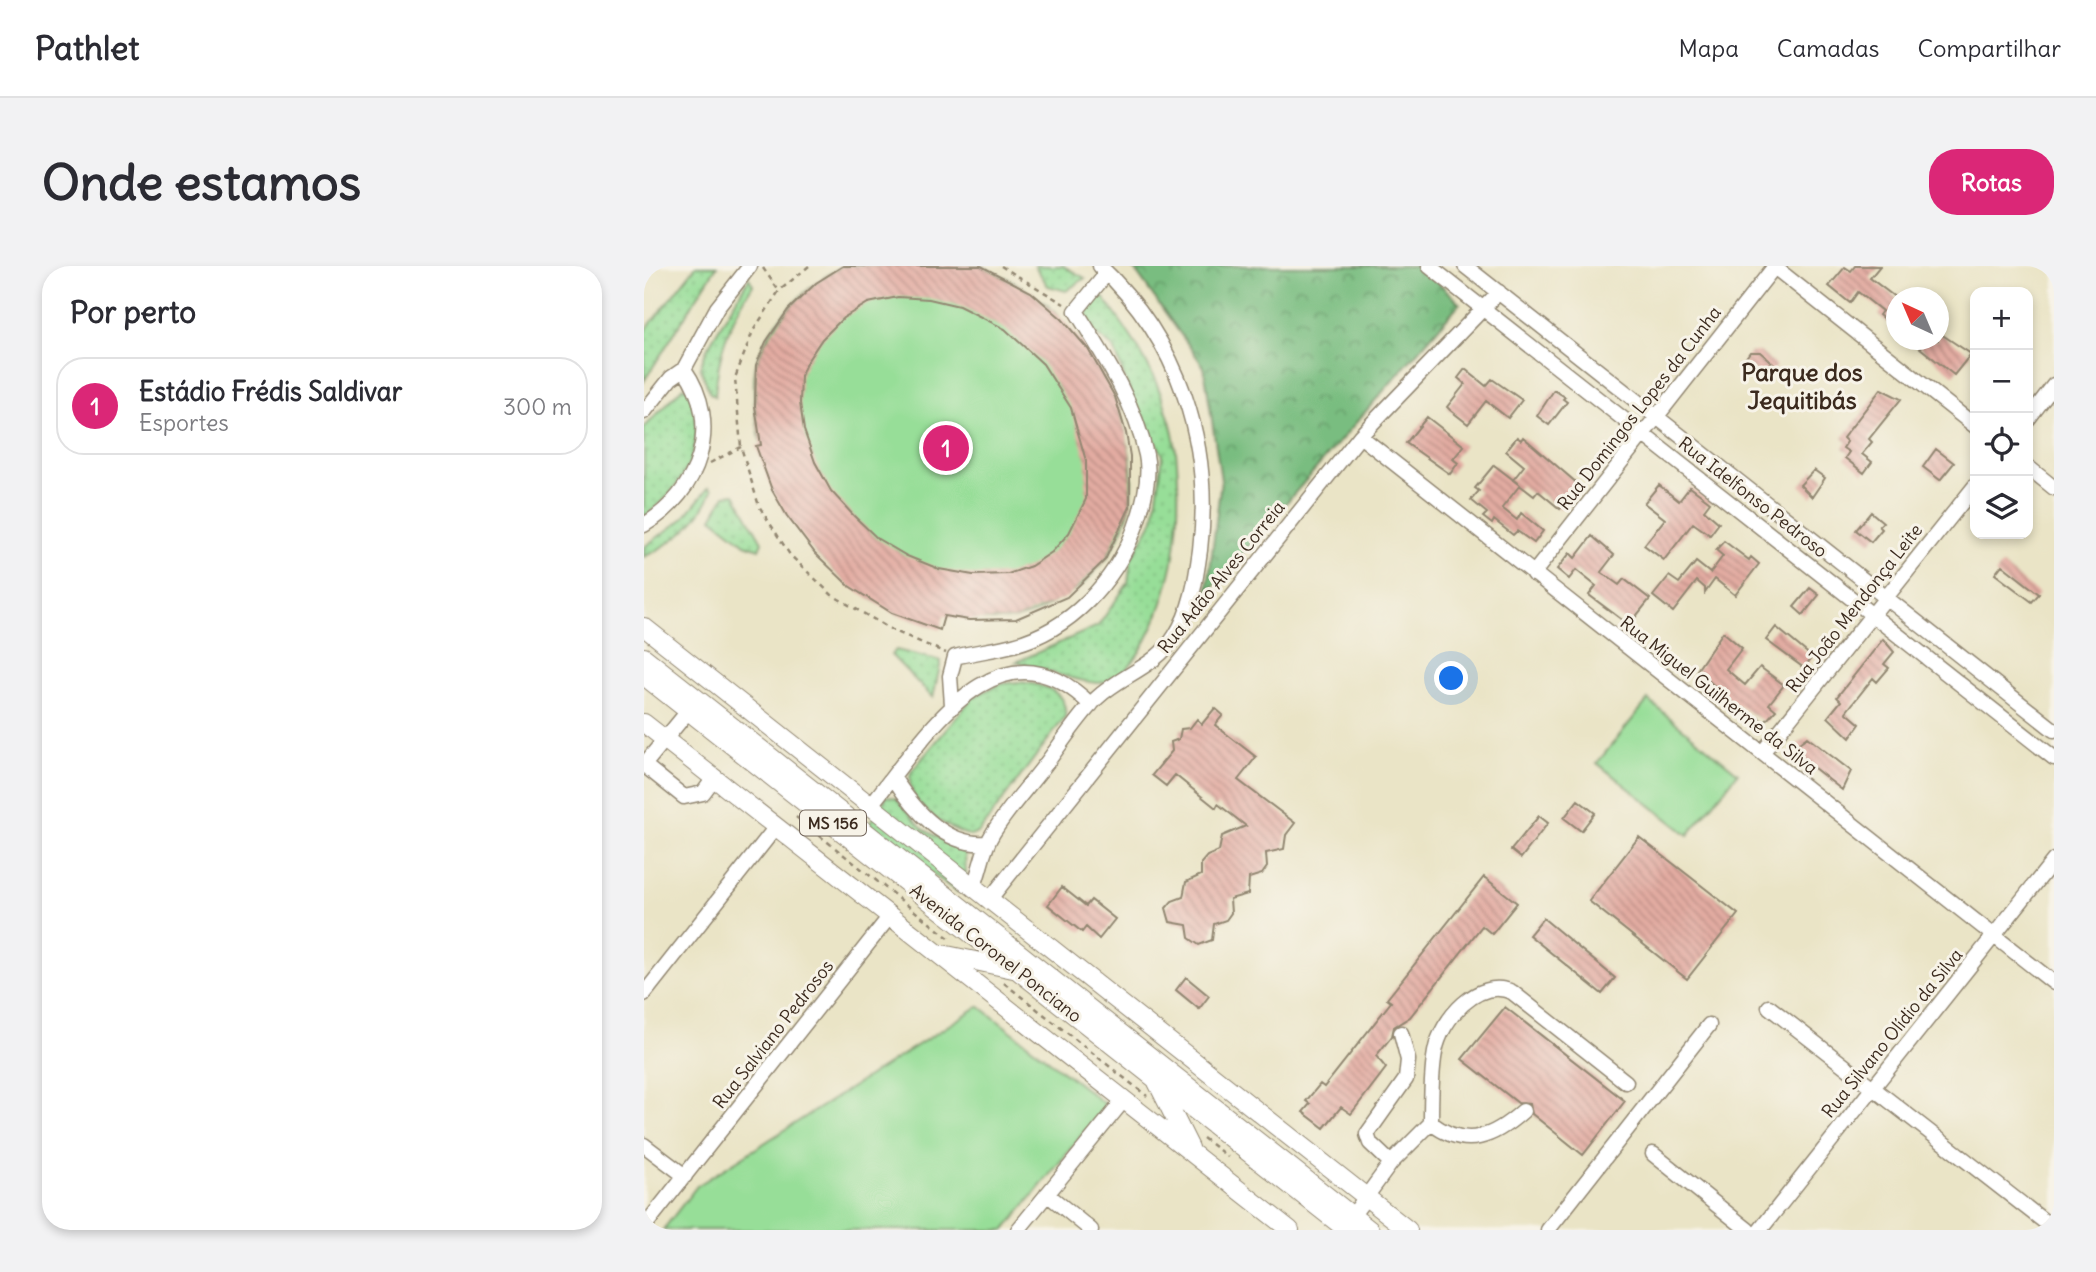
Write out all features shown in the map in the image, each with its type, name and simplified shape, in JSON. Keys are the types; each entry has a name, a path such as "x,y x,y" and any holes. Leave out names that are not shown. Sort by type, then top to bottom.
{"main road":[{"path":"644,627 1408,1230"},
{"path":"644,657 1346,1226 1370,1230"},
{"name":"Avenida Coronel Ponciano","path":"644,676 1346,1226"},
{"path":"644,723 1290,1230"},
{"path":"764,752 811,769 850,790"},
{"path":"936,952 981,965 1018,970"},
{"path":"1156,1079 1195,1157"}],"street":[{"path":"644,412 671,378 684,369 717,308 750,266"},
{"name":"Rua Idelfonso Pedroso","path":"1429,266 2054,758"},
{"name":"Rua Idelfonso Pedroso","path":"1465,266 2054,730"},
{"path":"1774,266 1970,422"},
{"name":"Rua Domingos Lopes da Cunha","path":"1533,574 1774,266"},
{"path":"952,705 950,676 955,656 1015,645 1074,613 1101,589 1118,565 1140,515 1146,490 1147,457 1122,390 1076,312 1104,270 1146,318 1178,376 1197,440 1202,511 1193,589 1187,615 1164,652 1103,692 1091,705 987,844 973,888"},
{"name":"Rua Adão Alves Correia","path":"989,900 1360,436 1499,292"},
{"path":"644,525 669,507 694,472 702,445 704,417 698,389 684,369"},
{"path":"2033,413 2054,385"},
{"name":"Rua Miguel Guilherme da Silva","path":"1360,436 2054,983"},
{"path":"2033,471 2054,488"},
{"name":"Rua João Mendonça Leite","path":"1762,753 1970,492"},
{"path":"870,806 952,705 969,690 988,680 1023,672 1059,681 1091,705"},
{"path":"689,710 644,765 684,797 703,793 715,777"},
{"path":"893,777 910,802 934,825 956,839 987,844"},
{"path":"644,994 776,827"},
{"name":"Rua Silvano Olídio da Silva","path":"1760,1230 2054,860"},
{"name":"Rua Salviano Pedrosos","path":"644,1227 890,916"},
{"path":"1346,1226 1391,1163 1432,1124 1435,1051 1442,1031 1472,996 1489,988 1502,987 1512,992 1626,1082"},
{"path":"1769,1007 2054,1228"},
{"path":"1548,1230 1709,1025"},
{"path":"1391,1163 1370,1143 1367,1134 1406,1079 1408,1060 1401,1032"},
{"path":"1018,1230 1123,1101"},
{"path":"1432,1124 1447,1135 1487,1136 1500,1131 1523,1111"},
{"path":"644,1144 685,1176"},
{"path":"1653,1154 1748,1230"},
{"path":"1047,1194 1091,1230"}],"path":[{"path":"761,266 779,291"},
{"path":"809,266 779,291 753,331 735,378 741,447 758,506 790,555 832,595 892,630 955,656"},
{"path":"1001,266 1076,312"},
{"path":"694,472 741,447"}],"green space":[{"path":"696,266 717,266 644,381 644,332"},
{"path":"843,266 981,266 1013,281 1048,305 1090,352 1120,410 1132,480 1130,507 1123,528 1106,560 1081,586 1035,613 1016,619 991,620 926,612 760,440 754,383 761,350 790,307 815,284"},
{"path":"1035,266 1063,266 1085,278 1066,291 1048,286"},
{"path":"1132,266 1421,266 1460,303 1207,594 1221,480 1204,367"},
{"path":"749,278 753,285 737,311 726,338 715,396 710,393 700,367 708,347"},
{"path":"1099,292 1141,353 1164,402 1176,450 1178,501 1177,534 1168,584 1152,628 1129,666 1115,678 1099,683 1070,678 1016,662 1098,626 1128,583 1131,559 1154,519 1163,455 1132,398 1114,348 1092,331 1088,321 1087,311"},
{"path":"683,387 689,389 694,409 695,445 683,476 672,491 644,517 644,428"},
{"path":"709,487 712,490 707,502 693,522 676,538 644,557 644,547 683,519"},
{"path":"735,494 762,542 759,549 745,544 712,518 725,495"},
{"path":"896,650 941,661 933,698 891,655"},
{"path":"1019,682 1044,687 1058,695 1065,708 1065,717 979,832 971,836 939,821 920,804 910,784 911,772 973,697 1000,684"},
{"path":"1648,700 1738,773 1688,835 1597,763"},
{"path":"887,796 896,798 923,829 965,852 966,880 961,891 956,892 869,824"},
{"path":"979,1006 1106,1105 1005,1230 663,1230 697,1186"}],"building":[{"path":"843,266 981,266 1031,292 1062,319 1088,349 1115,397 1126,433 1130,456 1130,507 1105,560 1067,597 1016,619 969,620 944,616 940,630 892,613 849,586 815,553 787,516 772,490 756,446 761,445 755,406 756,365 766,342 788,310 816,283","holes":["898,297 929,299 959,306 1005,329 1043,364 1071,408 1086,461 1086,499 1069,533 1052,552 1031,566 1008,574 973,575 939,569 907,556 878,539 831,491 815,462 804,430 800,403 801,376 822,339 843,318 868,303"]},
{"path":"1855,266 1880,266 1870,278 1886,290 1886,321 1879,315 1882,311 1858,292 1850,303 1829,286 1845,267 1851,271"},
{"path":"1949,339 1970,353 1954,375 1923,350 1949,350"},
{"path":"1750,352 1760,352 1776,366 1766,378 1743,362"},
{"path":"1465,369 1486,386 1492,379 1522,400 1508,418 1486,401 1468,424 1447,407 1465,384 1458,378"},
{"path":"1881,389 1901,399 1869,439 1872,442 1862,454 1872,462 1864,473 1845,458 1849,452 1843,448 1847,442 1843,438"},
{"path":"1554,390 1565,397 1563,399 1567,402 1549,425 1537,416"},
{"path":"1427,417 1464,446 1453,459 1458,463 1450,474 1406,443"},
{"path":"1517,437 1521,440 1523,437 1579,485 1560,509 1538,491 1534,496 1513,480 1524,466 1506,451"},
{"path":"1936,449 1954,463 1940,480 1923,467"},
{"path":"1494,465 1520,485 1502,508 1517,520 1521,513 1543,531 1534,543 1517,531 1513,535 1494,520 1492,524 1483,517 1487,513 1471,500 1479,491 1475,488"},
{"path":"1814,470 1825,478 1812,497 1800,485"},
{"path":"1659,485 1679,501 1690,487 1710,502 1704,510 1719,523 1710,535 1693,523 1664,560 1644,545 1665,519 1644,503"},
{"path":"1871,512 1883,522 1879,526 1882,529 1871,542 1856,530"},
{"path":"1592,536 1614,555 1601,572 1619,585 1624,579 1650,599 1629,625 1589,595 1596,586 1576,570 1569,579 1557,569 1570,553 1575,558"},
{"path":"1724,541 1749,560 1751,557 1759,564 1735,595 1715,579 1705,593 1705,588 1697,581 1673,612 1653,596 1669,576 1679,583 1696,562 1710,573 1723,556 1716,550"},
{"path":"2002,565 2039,594 2032,602 1995,574"},
{"path":"1810,588 1819,595 1803,615 1794,607"},
{"path":"1776,627 1812,657 1804,668 1766,640"},
{"path":"1723,632 1742,648 1726,669 1745,685 1760,667 1784,685 1769,704 1776,710 1765,722 1731,701 1697,670"},
{"path":"1883,639 1894,652 1884,664 1889,668 1877,682 1873,678 1846,712 1860,724 1850,738 1828,717 1841,701 1837,697"},
{"path":"1215,708 1223,715 1215,725 1256,757 1238,780 1295,823 1286,835 1284,849 1266,853 1267,867 1262,874 1249,878 1248,894 1230,899 1231,913 1226,920 1214,924 1212,940 1199,945 1189,938 1187,925 1170,922 1166,908 1172,901 1183,897 1186,882 1201,875 1201,863 1207,856 1219,851 1222,836 1246,826 1218,804 1216,808 1175,775 1166,786 1152,775 1172,751 1171,742 1179,739 1181,729 1190,728 1197,719 1202,724"},
{"path":"1807,737 1851,771 1842,790 1795,753 1798,749 1795,746"},
{"path":"1578,800 1595,813 1581,831 1564,818"},
{"path":"1539,816 1548,823 1521,858 1511,850"},
{"path":"1639,837 1738,914 1687,979 1589,901"},
{"path":"1484,877 1517,903 1492,934 1482,926 1410,1017 1394,1027 1392,1036 1376,1056 1386,1068 1351,1114 1341,1107 1324,1128 1303,1112 1310,1104 1306,1101 1320,1084 1324,1087 1391,1002 1387,999"},
{"path":"1062,887 1086,906 1091,900 1115,919 1099,939 1086,927 1082,932 1048,905"},
{"path":"1543,918 1615,978 1602,994 1529,935"},
{"path":"1186,977 1209,996 1199,1009 1176,990"},
{"path":"1505,1007 1625,1101 1583,1155 1532,1114 1530,1104 1518,1103 1462,1059"}],"place":[{"name":"Estádio Frédis Saldivar","path":"946,448"}],"district":[{"name":"Parque dos Jequitibás","path":"1802,386"}]}
